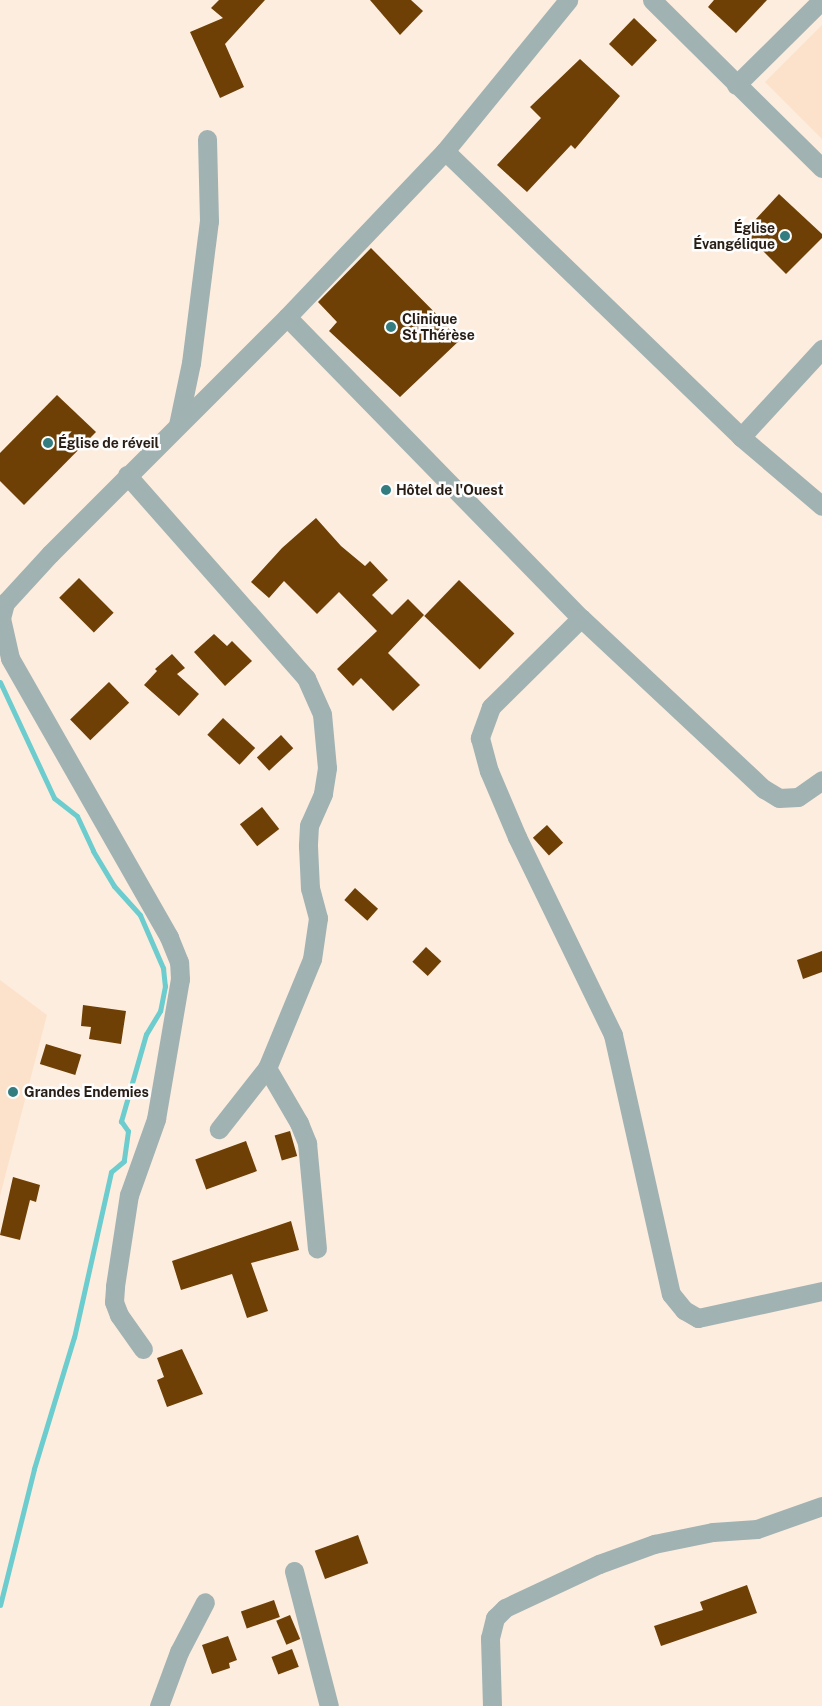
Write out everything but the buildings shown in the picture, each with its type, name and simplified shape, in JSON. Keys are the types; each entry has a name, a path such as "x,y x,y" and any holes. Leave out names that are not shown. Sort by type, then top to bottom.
{"street":[{"path":"143,1349 119,1315 114,1302 115,1286 129,1194 156,1119 180,979 179,962 168,937 10,658 1,618 6,603 127,475 287,317 445,151 568,0"},
{"path":"652,0 822,168"},
{"path":"736,85 822,0"},
{"path":"178,425 190,363 208,231 210,178 207,139"},
{"path":"445,151 741,437 822,506"},
{"path":"287,317 581,618 764,789 779,798 798,797 822,780"},
{"path":"741,437 822,349"},
{"path":"127,475 306,678 322,714 327,768 323,794 309,825 308,846 310,888 318,918 312,959 267,1068 219,1129"},
{"path":"581,618 491,707 480,738 489,771 517,837 613,1035 671,1294 684,1310 698,1318 822,1291"},
{"path":"267,1068 300,1123 307,1143 317,1249"},
{"path":"492,1706 490,1638 495,1618 505,1608 599,1564 654,1544 713,1532 757,1529 822,1506"},
{"path":"294,1572 329,1706"},
{"path":"160,1706 179,1652 204,1602"}],"shaded area":[{"path":"822,25 822,139 765,82"},
{"name":"Grandes Endemies","path":"0,980 47,1015 0,1196"}],"waterway":[{"path":"0,682 54,798 77,816 93,851 114,886 140,915 163,968 165,986 160,1011 146,1034 121,1121 128,1131 124,1161 111,1172 74,1337 34,1469 0,1605"}],"place":[{"name":"Église Évangélique","path":"785,236"},
{"name":"Clinique St Thérèse","path":"391,327"},
{"name":"Église de réveil","path":"48,443"},
{"name":"Hôtel de l'Ouest","path":"386,490"},
{"name":"Grandes Endemies","path":"13,1092"}]}
